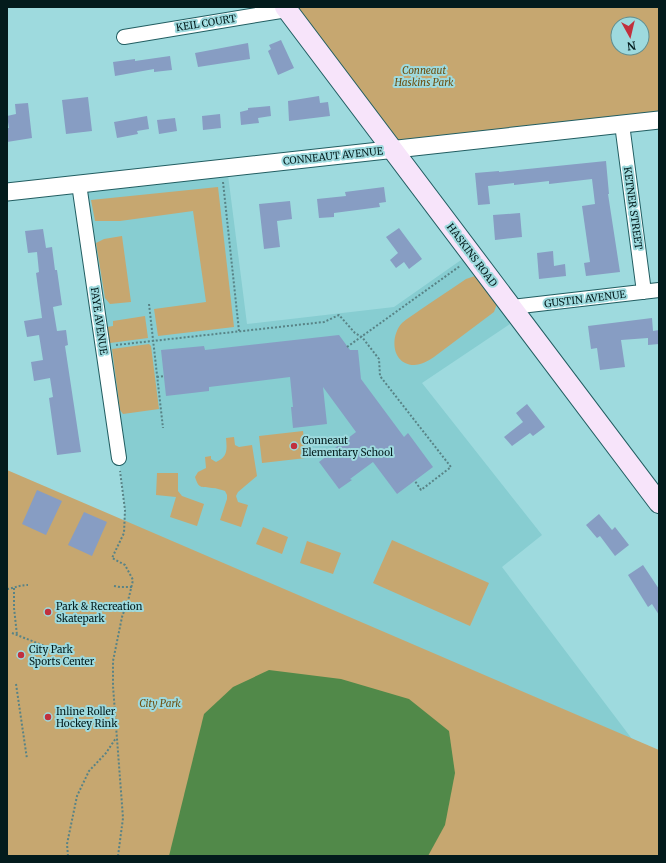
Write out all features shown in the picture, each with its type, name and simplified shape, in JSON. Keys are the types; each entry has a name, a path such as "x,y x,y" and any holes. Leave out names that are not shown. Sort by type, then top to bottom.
{"main road":[{"name":"HASKINS ROAD","path":"286,8 659,503"}],"street":[{"name":"KEIL COURT","path":"124,37 286,8"},
{"name":"CONNEAUT AVENUE","path":"7,192 659,120"},
{"name":"KETNER STREET","path":"622,124 644,292"},
{"name":"FAYE AVENUE","path":"79,184 119,458"},
{"name":"GUSTIN AVENUE","path":"512,307 659,290"}],"path":[{"path":"223,182 239,331"},
{"path":"347,347 462,265"},
{"path":"149,304 163,428"},
{"path":"102,346 324,322 339,315 355,333 362,337 379,360 380,376 451,467 421,490 415,481"},
{"path":"158,377 164,376"},
{"path":"118,856 123,818 113,686 113,661 122,617 133,580 125,565 112,558 124,533 125,510 119,458"},
{"path":"7,589 14,588 18,585 28,585"},
{"path":"114,586 120,588 132,587"},
{"path":"14,588 14,608 17,636"},
{"path":"12,633 47,647"},
{"path":"16,684 27,760"},
{"path":"68,856 67,844 77,796 89,771 106,753 117,737"}],"shaded area":[{"name":"Conneaut Elementary School","path":"227,167 247,324 394,307 471,253 519,318 422,383 542,535 502,567 632,739 124,521 125,510 119,458 79,184"},
{"path":"269,670 341,679 409,699 449,731 455,773 445,825 428,856 169,856 204,714 233,687"}],"green space":[{"name":"Conneaut Haskins Park","path":"285,7 659,7 659,120 392,149"},
{"path":"218,187 234,327 158,336 154,309 206,302 193,211 120,221 95,221 91,200"},
{"path":"122,236 131,302 110,304 105,298 96,243 104,239"},
{"path":"478,275 498,301 494,312 427,361 414,365 401,360 397,355 394,342 398,328 402,323 466,279"},
{"path":"145,316 148,338 110,343 107,327 113,326 113,321"},
{"path":"149,344 151,346 159,409 123,414 120,410 112,349"},
{"path":"303,431 306,458 262,463 259,436"},
{"path":"234,437 235,445 239,447 252,445 257,476 238,492 236,496 238,502 248,505 241,527 220,520 227,499 225,491 216,488 201,487 195,477 198,472 206,468 205,457 211,456 211,459 216,462 223,458 227,446 226,438"},
{"name":"City Park","path":"7,470 659,750 659,856 7,856"},
{"path":"157,473 178,473 178,491 182,496 204,504 197,526 170,517 176,497 156,495"},
{"path":"263,527 288,537 282,554 256,544"},
{"path":"392,540 489,583 470,626 373,583"},
{"path":"307,541 341,553 333,574 300,563"}],"building":[{"path":"281,40 294,68 278,75 268,51 271,49 269,45"},
{"path":"248,43 250,59 198,67 195,53"},
{"path":"170,56 172,70 154,72 154,69 115,76 113,62 135,59 135,61"},
{"path":"319,96 320,103 328,102 330,116 289,121 288,101"},
{"path":"88,97 92,131 66,134 62,100"},
{"path":"28,103 32,138 7,142 7,128 9,128 7,116 16,114 15,104"},
{"path":"270,106 271,116 258,118 259,123 241,125 240,112 248,110 248,108"},
{"path":"220,114 221,128 203,130 202,116"},
{"path":"147,116 149,129 137,131 138,134 117,138 114,122"},
{"path":"175,118 177,131 159,134 157,120"},
{"path":"606,161 608,194 620,272 586,276 584,263 590,262 582,206 595,204 592,179 549,184 549,181 488,186 490,204 478,205 475,173"},
{"path":"384,187 386,202 379,203 380,207 334,213 334,217 319,218 317,199 346,196 345,192"},
{"path":"290,201 292,219 277,221 280,247 264,249 259,204"},
{"path":"520,213 522,237 495,240 493,215"},
{"path":"399,228 422,259 409,269 404,262 396,268 390,260 398,253 386,237"},
{"path":"43,229 46,248 52,247 55,270 57,270 62,305 53,307 57,331 66,330 68,345 65,346 81,452 57,455 49,398 53,397 50,378 34,381 31,362 43,360 39,335 27,337 24,321 42,318 36,273 39,272 37,252 28,253 25,231"},
{"path":"553,251 554,266 565,264 566,276 539,279 537,253"},
{"path":"652,318 653,331 659,330 659,344 648,345 648,338 621,340 625,367 600,370 597,348 591,349 588,326"},
{"path":"339,335 350,350 358,350 361,379 404,437 408,433 433,467 397,494 373,462 339,489 319,462 356,432 323,387 327,424 293,428 291,407 293,407 290,377 209,387 209,391 166,396 161,350 204,346 205,350"},
{"path":"527,404 545,427 533,436 530,433 512,446 504,437 523,422 516,413"},
{"path":"37,490 62,501 46,535 22,524"},
{"path":"84,512 107,522 92,556 68,545"},
{"path":"599,514 612,530 615,527 629,545 615,556 600,536 597,538 586,525"},
{"path":"643,565 659,589 659,615 652,604 648,607 628,575"}],"place":[{"name":"Conneaut Elementary School","path":"294,446"},
{"name":"Park & Recreation Skatepark","path":"48,612"},
{"name":"City Park Sports Center","path":"21,655"},
{"name":"Inline Roller Hockey Rink","path":"48,717"}]}
